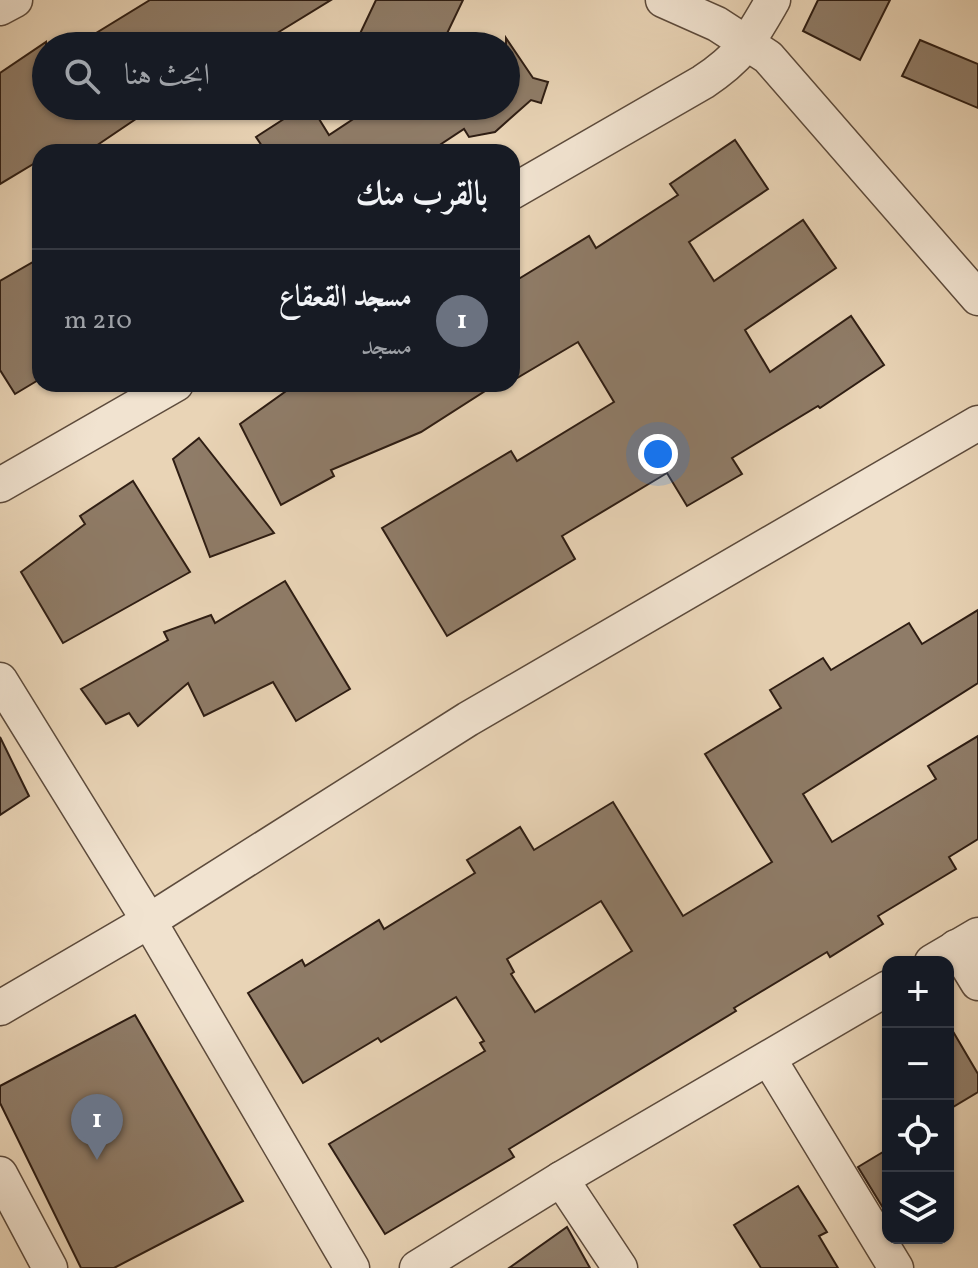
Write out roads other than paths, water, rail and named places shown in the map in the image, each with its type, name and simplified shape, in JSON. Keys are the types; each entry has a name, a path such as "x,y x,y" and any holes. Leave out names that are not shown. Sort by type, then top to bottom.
{"street":[{"path":"0,8 15,0"},
{"path":"663,0 717,24 768,57 978,298"},
{"path":"520,187 731,63 748,42 773,0"},
{"path":"0,485 162,392"},
{"path":"0,1008 149,921 468,719 978,423"},
{"path":"0,680 149,921 352,1268"},
{"path":"955,948 978,983"},
{"path":"417,1268 561,1179 882,992"},
{"path":"769,1059 896,1268"},
{"path":"0,1174 50,1268"},
{"path":"561,1179 620,1268"}],"place":[{"name":"مسجد القعقاع","path":"97,1160"}]}
